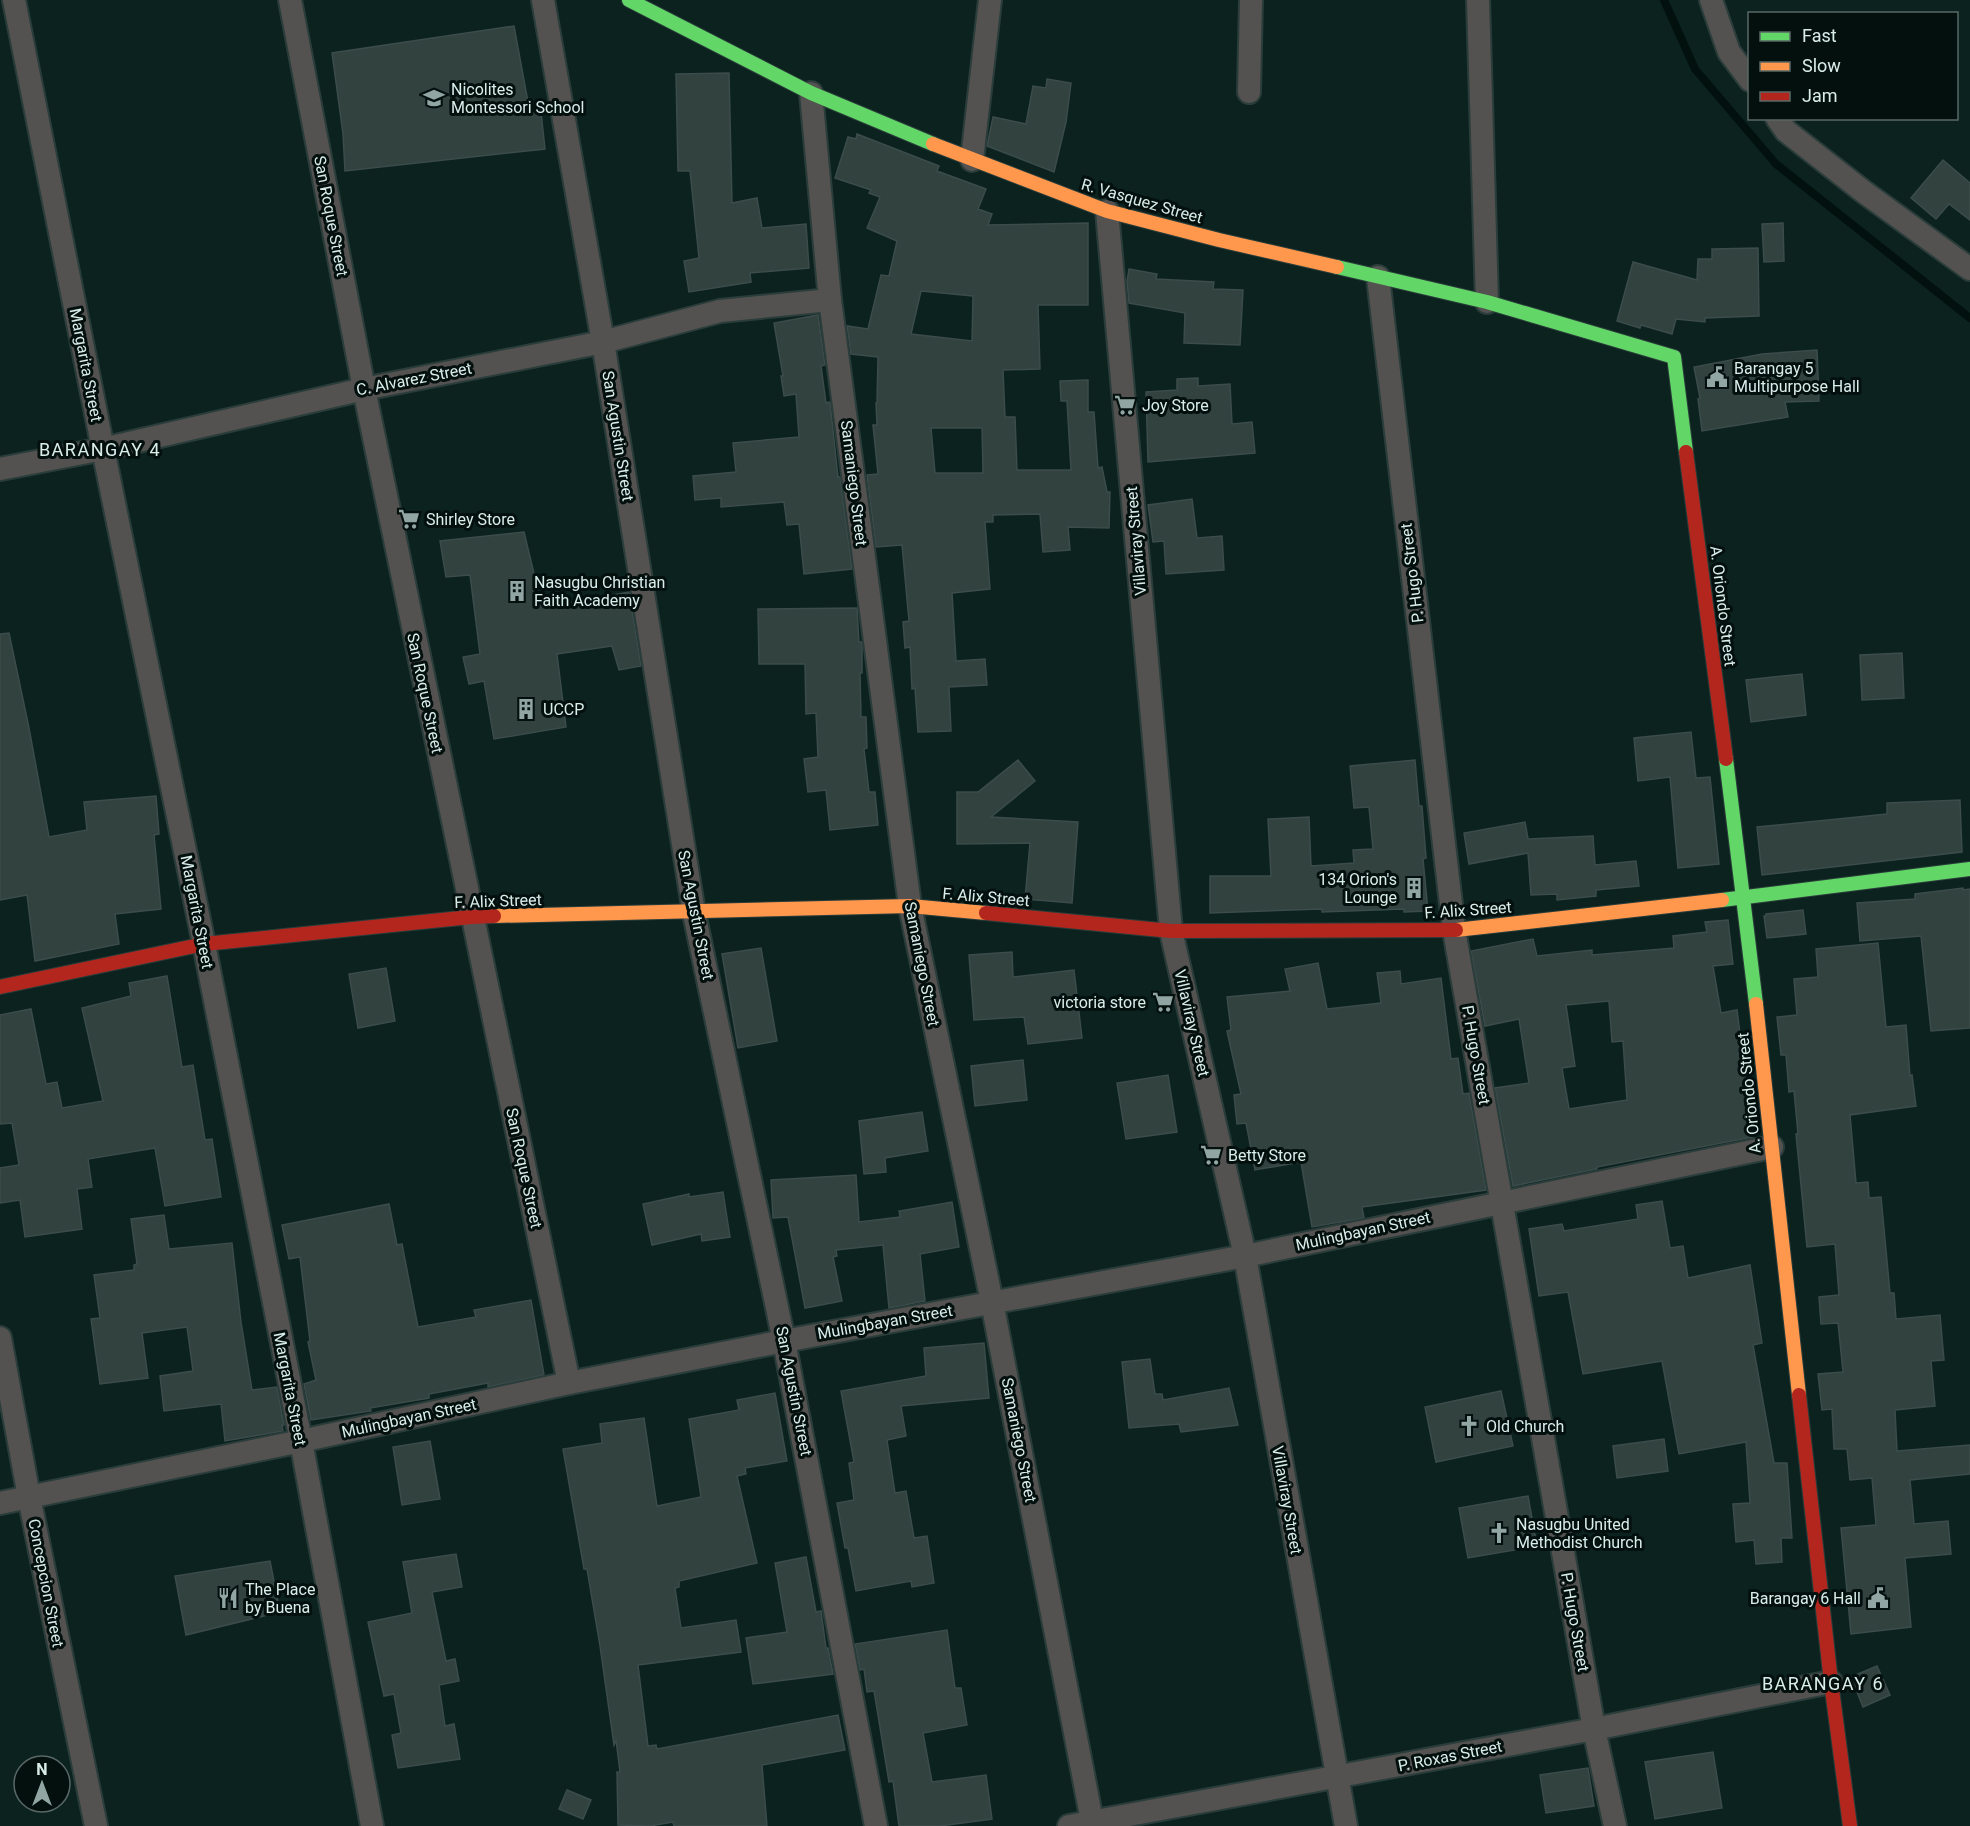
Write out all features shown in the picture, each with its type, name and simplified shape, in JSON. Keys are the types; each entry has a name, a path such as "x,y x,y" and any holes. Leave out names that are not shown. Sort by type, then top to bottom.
{"street":[{"name":"Margarita Street","path":"14,0 204,944 301,1441 372,1826"},
{"name":"San Roque Street","path":"290,0 363,389 569,1383"},
{"name":"San Agustin Street","path":"543,0 603,342 694,913 784,1341 876,1826"},
{"name":"R. Vasquez Street","path":"629,0 811,93 972,160 1107,211 1219,240 1488,302 1674,357"},
{"path":"972,160 990,0"},
{"path":"1249,92 1251,0"},
{"path":"1478,0 1488,302"},
{"path":"1711,0 1729,52 1748,79"},
{"name":"Samaniego Street","path":"811,93 830,300 910,906 993,1302 1093,1824"},
{"path":"1778,120 1786,131 1864,192 1970,269"},
{"name":"Villaviray Street","path":"1107,211 1171,931 1245,1256 1346,1826"},
{"name":"P. Hugo Street","path":"1378,277 1454,930 1594,1729 1615,1826"},
{"name":"C. Alvarez Street","path":"0,469 103,449 363,389 603,342 720,311 830,300"},
{"name":"A. Oriondo Street","path":"1674,357 1744,897 1831,1682 1850,1826"},
{"name":"F. Alix Street","path":"0,987 204,944 471,916 694,913 910,906 1171,931 1454,930 1970,869"},
{"name":"Mulingbayan Street","path":"0,1503 569,1383 1245,1256 1772,1147"},
{"name":"Concepcion Street","path":"0,1338 29,1497 96,1826"},
{"name":"P. Roxas Street","path":"1069,1826 1093,1824 1831,1682"}],"building":[{"name":"Nicolites Montessori School","path":"514,26 530,113 541,112 545,149 345,171 343,134 332,53"},
{"path":"729,73 732,203 757,198 762,228 806,224 809,268 750,273 751,282 689,292 684,261 699,258 690,171 678,171 676,74"},
{"path":"1047,79 1071,83 1066,122 1054,172 987,146 993,117 1026,124 1033,86 1046,88"},
{"path":"857,134 939,166 937,171 986,189 978,209 992,214 988,225 1088,223 1088,305 1038,305 1040,369 1003,370 1005,417 1015,417 1017,470 1071,470 1067,401 1061,401 1060,381 1088,380 1088,412 1094,412 1098,468 1102,467 1107,492 1110,492 1109,528 1068,527 1070,550 1043,552 1040,514 993,515 993,522 985,522 990,589 952,593 956,661 985,659 987,685 949,687 951,731 918,732 915,688 912,689 910,647 905,648 903,622 909,621 902,545 876,547 867,475 878,474 873,425 877,425 878,357 851,354 847,326 868,329 881,275 889,276 897,241 867,228 880,197 869,193 871,190 835,178 848,137 856,139","holes":["921,291 973,296 972,341 911,334","931,428 982,428 983,473 935,473"]},
{"path":"1943,160 1970,183 1970,220 1949,204 1936,219 1911,198"},
{"path":"1783,223 1784,261 1764,262 1762,224"},
{"path":"1758,248 1759,316 1705,318 1705,322 1676,319 1672,334 1617,321 1633,262 1697,280 1698,259 1712,259 1712,249"},
{"path":"1129,269 1157,274 1156,279 1214,282 1213,289 1243,290 1240,345 1184,343 1185,313 1129,303 1127,281"},
{"path":"818,315 825,365 821,366 826,403 830,402 838,477 840,477 852,569 804,574 799,524 787,525 784,502 721,507 721,498 695,500 693,476 736,472 733,443 799,437 796,394 784,396 774,323"},
{"path":"1817,350 1819,401 1785,402 1788,417 1702,431 1698,399 1700,398 1694,367 1762,354"},
{"path":"1198,378 1198,386 1230,384 1232,424 1252,422 1255,453 1148,462 1146,392 1177,390 1177,379"},
{"path":"1192,499 1197,538 1222,536 1224,570 1166,574 1164,541 1153,542 1148,505"},
{"path":"524,532 542,607 629,592 641,666 619,670 612,646 557,654 566,727 494,739 484,681 469,684 463,657 480,654 470,575 446,577 440,541"},
{"path":"857,608 859,642 862,642 861,717 866,717 867,748 864,749 869,792 875,792 878,825 830,830 826,790 808,792 804,759 818,757 816,713 806,714 805,664 759,664 758,609"},
{"path":"9,633 49,837 87,830 84,802 156,796 159,834 154,835 161,909 115,914 119,944 35,961 27,895 0,900 0,634"},
{"path":"1902,653 1904,698 1862,700 1860,655"},
{"path":"1802,674 1806,715 1751,722 1746,680"},
{"path":"1691,732 1696,778 1710,777 1719,864 1678,868 1670,777 1638,781 1634,738"},
{"path":"1018,760 1035,781 991,817 1078,822 1072,903 1025,899 1030,843 957,844 957,792 978,792"},
{"path":"1415,760 1419,806 1422,806 1426,858 1423,859 1428,911 1404,912 1404,909 1322,912 1322,909 1210,913 1210,876 1271,876 1268,819 1309,817 1311,866 1354,863 1353,850 1373,849 1369,807 1354,808 1350,766"},
{"path":"1960,800 1962,852 1762,875 1757,827 1887,814 1887,803"},
{"path":"1525,822 1528,839 1593,836 1595,865 1636,861 1639,886 1596,890 1596,896 1557,900 1557,894 1531,895 1528,853 1469,864 1464,833"},
{"path":"1963,888 1963,890 1970,889 1970,1028 1931,1031 1921,936 1860,941 1857,903 1915,899 1915,894"},
{"path":"1803,910 1806,934 1767,938 1764,916 1766,914"},
{"path":"1728,920 1733,964 1713,966 1721,1013 1737,1010 1753,1137 1597,1167 1597,1169 1513,1186 1495,1088 1529,1083 1519,1019 1485,1026 1471,951 1533,939 1537,956 1592,950 1592,955 1674,948 1673,936 1707,932 1705,922","holes":["1609,1001 1612,1042 1623,1041 1627,1100 1569,1109 1562,1068 1575,1066 1566,1005"]},
{"path":"1878,943 1886,1027 1906,1025 1910,1076 1912,1075 1916,1106 1850,1115 1856,1183 1868,1182 1869,1198 1881,1197 1890,1293 1894,1293 1896,1319 1940,1315 1944,1360 1931,1361 1935,1406 1895,1410 1897,1451 1970,1445 1970,1474 1910,1480 1914,1524 1948,1521 1951,1554 1905,1558 1911,1627 1851,1634 1841,1528 1876,1525 1872,1478 1850,1480 1847,1449 1834,1449 1832,1409 1822,1410 1818,1374 1843,1372 1838,1323 1821,1324 1819,1297 1839,1295 1835,1244 1807,1247 1794,1091 1789,1092 1786,1055 1781,1055 1777,1017 1797,1015 1794,979 1818,977 1816,949"},
{"path":"761,948 777,1041 738,1048 722,954"},
{"path":"1012,952 1013,977 1074,970 1082,1038 1028,1044 1024,1017 974,1020 969,955"},
{"path":"1318,963 1327,1009 1381,1003 1377,973 1400,971 1401,984 1441,978 1451,1059 1458,1058 1463,1094 1469,1093 1486,1190 1362,1207 1364,1218 1312,1227 1301,1162 1255,1170 1246,1123 1237,1124 1234,1095 1241,1094 1227,1031 1231,1030 1227,997 1290,991 1285,969"},
{"path":"386,968 395,1021 358,1028 349,974"},
{"path":"167,976 182,1067 193,1065 205,1140 212,1139 221,1197 165,1206 155,1148 88,1159 92,1187 77,1189 82,1229 25,1237 20,1200 0,1203 0,1168 19,1165 12,1123 0,1124 0,1015 31,1009 46,1084 57,1082 62,1108 103,1101 82,1008 131,996 129,983"},
{"path":"1023,1060 1027,1100 975,1106 971,1066"},
{"path":"1168,1075 1177,1132 1126,1139 1117,1083"},
{"path":"922,1112 928,1151 885,1158 886,1172 864,1174 859,1121"},
{"path":"856,1175 859,1222 900,1217 899,1211 952,1202 959,1247 920,1254 925,1301 889,1308 883,1245 836,1250 837,1256 833,1257 842,1301 805,1308 788,1217 773,1218 771,1180"},
{"path":"723,1192 730,1237 702,1241 701,1234 652,1245 643,1204 689,1194 689,1197"},
{"path":"1662,1201 1670,1248 1683,1246 1688,1278 1750,1265 1762,1343 1753,1345 1774,1463 1787,1463 1792,1538 1781,1538 1782,1562 1756,1564 1754,1540 1736,1542 1733,1504 1750,1503 1746,1442 1679,1454 1662,1361 1583,1374 1568,1292 1539,1296 1529,1229 1562,1224 1564,1231 1638,1219 1636,1205"},
{"path":"389,1204 397,1245 402,1244 418,1327 476,1317 474,1310 531,1300 544,1375 488,1387 488,1383 429,1394 429,1398 370,1408 371,1411 311,1420 304,1384 316,1380 308,1342 310,1341 300,1257 289,1259 282,1225"},
{"path":"164,1215 169,1249 232,1243 252,1390 277,1387 284,1425 282,1425 283,1431 225,1441 221,1404 164,1411 160,1376 193,1371 187,1327 142,1333 148,1378 100,1384 91,1319 100,1318 94,1275 134,1270 134,1265 137,1264 131,1219"},
{"path":"984,1343 989,1398 901,1406 906,1436 887,1440 895,1493 906,1491 914,1538 927,1536 934,1583 912,1587 911,1581 856,1591 837,1503 854,1500 849,1463 854,1462 841,1391 926,1376 924,1348"},
{"path":"1150,1359 1155,1394 1162,1394 1163,1400 1229,1388 1238,1425 1181,1432 1179,1424 1129,1428 1122,1362"},
{"name":"Old Church","path":"1501,1391 1513,1446 1436,1462 1425,1407"},
{"path":"775,1393 787,1461 745,1468 746,1474 737,1476 757,1563 679,1581 679,1587 675,1588 681,1628 736,1620 741,1652 638,1665 648,1746 656,1745 657,1749 838,1715 845,1750 762,1765 767,1826 674,1826 673,1822 650,1826 618,1825 617,1772 620,1772 616,1740 614,1745 587,1569 584,1569 563,1449 602,1443 600,1424 644,1418 657,1506 701,1497 689,1419 739,1410 737,1400"},
{"path":"1664,1439 1668,1471 1617,1478 1613,1446"},
{"path":"430,1441 440,1499 402,1505 393,1447"},
{"name":"Nasugbu United Methodist Church","path":"1528,1496 1537,1546 1468,1558 1459,1508"},
{"path":"456,1554 462,1587 432,1592 446,1661 455,1659 459,1681 439,1685 445,1726 454,1724 460,1759 398,1768 392,1735 401,1733 394,1694 384,1696 368,1622 412,1613 403,1562"},
{"path":"806,1557 816,1612 821,1611 826,1648 828,1648 833,1674 753,1684 746,1638 787,1632 775,1563"},
{"name":"The Place by Buena","path":"270,1561 280,1612 186,1635 175,1576"},
{"path":"947,1630 955,1688 961,1688 967,1725 923,1733 932,1782 986,1775 992,1819 940,1826 899,1826 893,1781 889,1782 874,1691 867,1692 864,1669 860,1670 855,1644"},
{"path":"1877,1666 1890,1695 1863,1707 1851,1677"},
{"path":"1713,1752 1722,1808 1655,1819 1645,1762"},
{"path":"1588,1768 1594,1806 1546,1813 1540,1775"},
{"path":"567,1790 591,1800 583,1819 559,1809"}],"waterway":[{"path":"1664,0 1695,69 1776,164 1970,318"}],"traffic: fast":[{"path":"629,0 811,93 933,144"},
{"path":"1337,267 1487,302 1674,357 1686,452"},
{"path":"1726,759 1756,1004"},
{"path":"1722,900 1970,869"}],"traffic: slow":[{"path":"933,144 1107,211 1337,267"},
{"path":"1456,930 1722,900"},
{"path":"494,916 910,906 986,913"},
{"path":"1756,1004 1799,1395"}],"traffic: jam":[{"path":"1686,452 1726,759"},
{"path":"986,913 1171,931 1456,930"},
{"path":"0,987 204,944 494,916"},
{"path":"1799,1395 1831,1682 1850,1826"}],"place":[{"name":"Nicolites Montessori School","path":"434,98"},
{"name":"Barangay 5 Multipurpose Hall","path":"1717,377"},
{"name":"Joy Store","path":"1125,405"},
{"name":"Shirley Store","path":"409,519"},
{"name":"Nasugbu Christian Faith Academy","path":"517,591"},
{"name":"UCCP","path":"526,709"},
{"name":"134 Orion's Lounge","path":"1414,888"},
{"name":"victoria store","path":"1163,1002"},
{"name":"Betty Store","path":"1211,1155"},
{"name":"Old Church","path":"1469,1426"},
{"name":"Nasugbu United Methodist Church","path":"1499,1533"},
{"name":"The Place by Buena","path":"228,1598"},
{"name":"Barangay 6 Hall","path":"1878,1598"}],"district":[{"name":"BARANGAY 4","path":"100,449"},
{"name":"BARANGAY 6","path":"1823,1683"}]}
